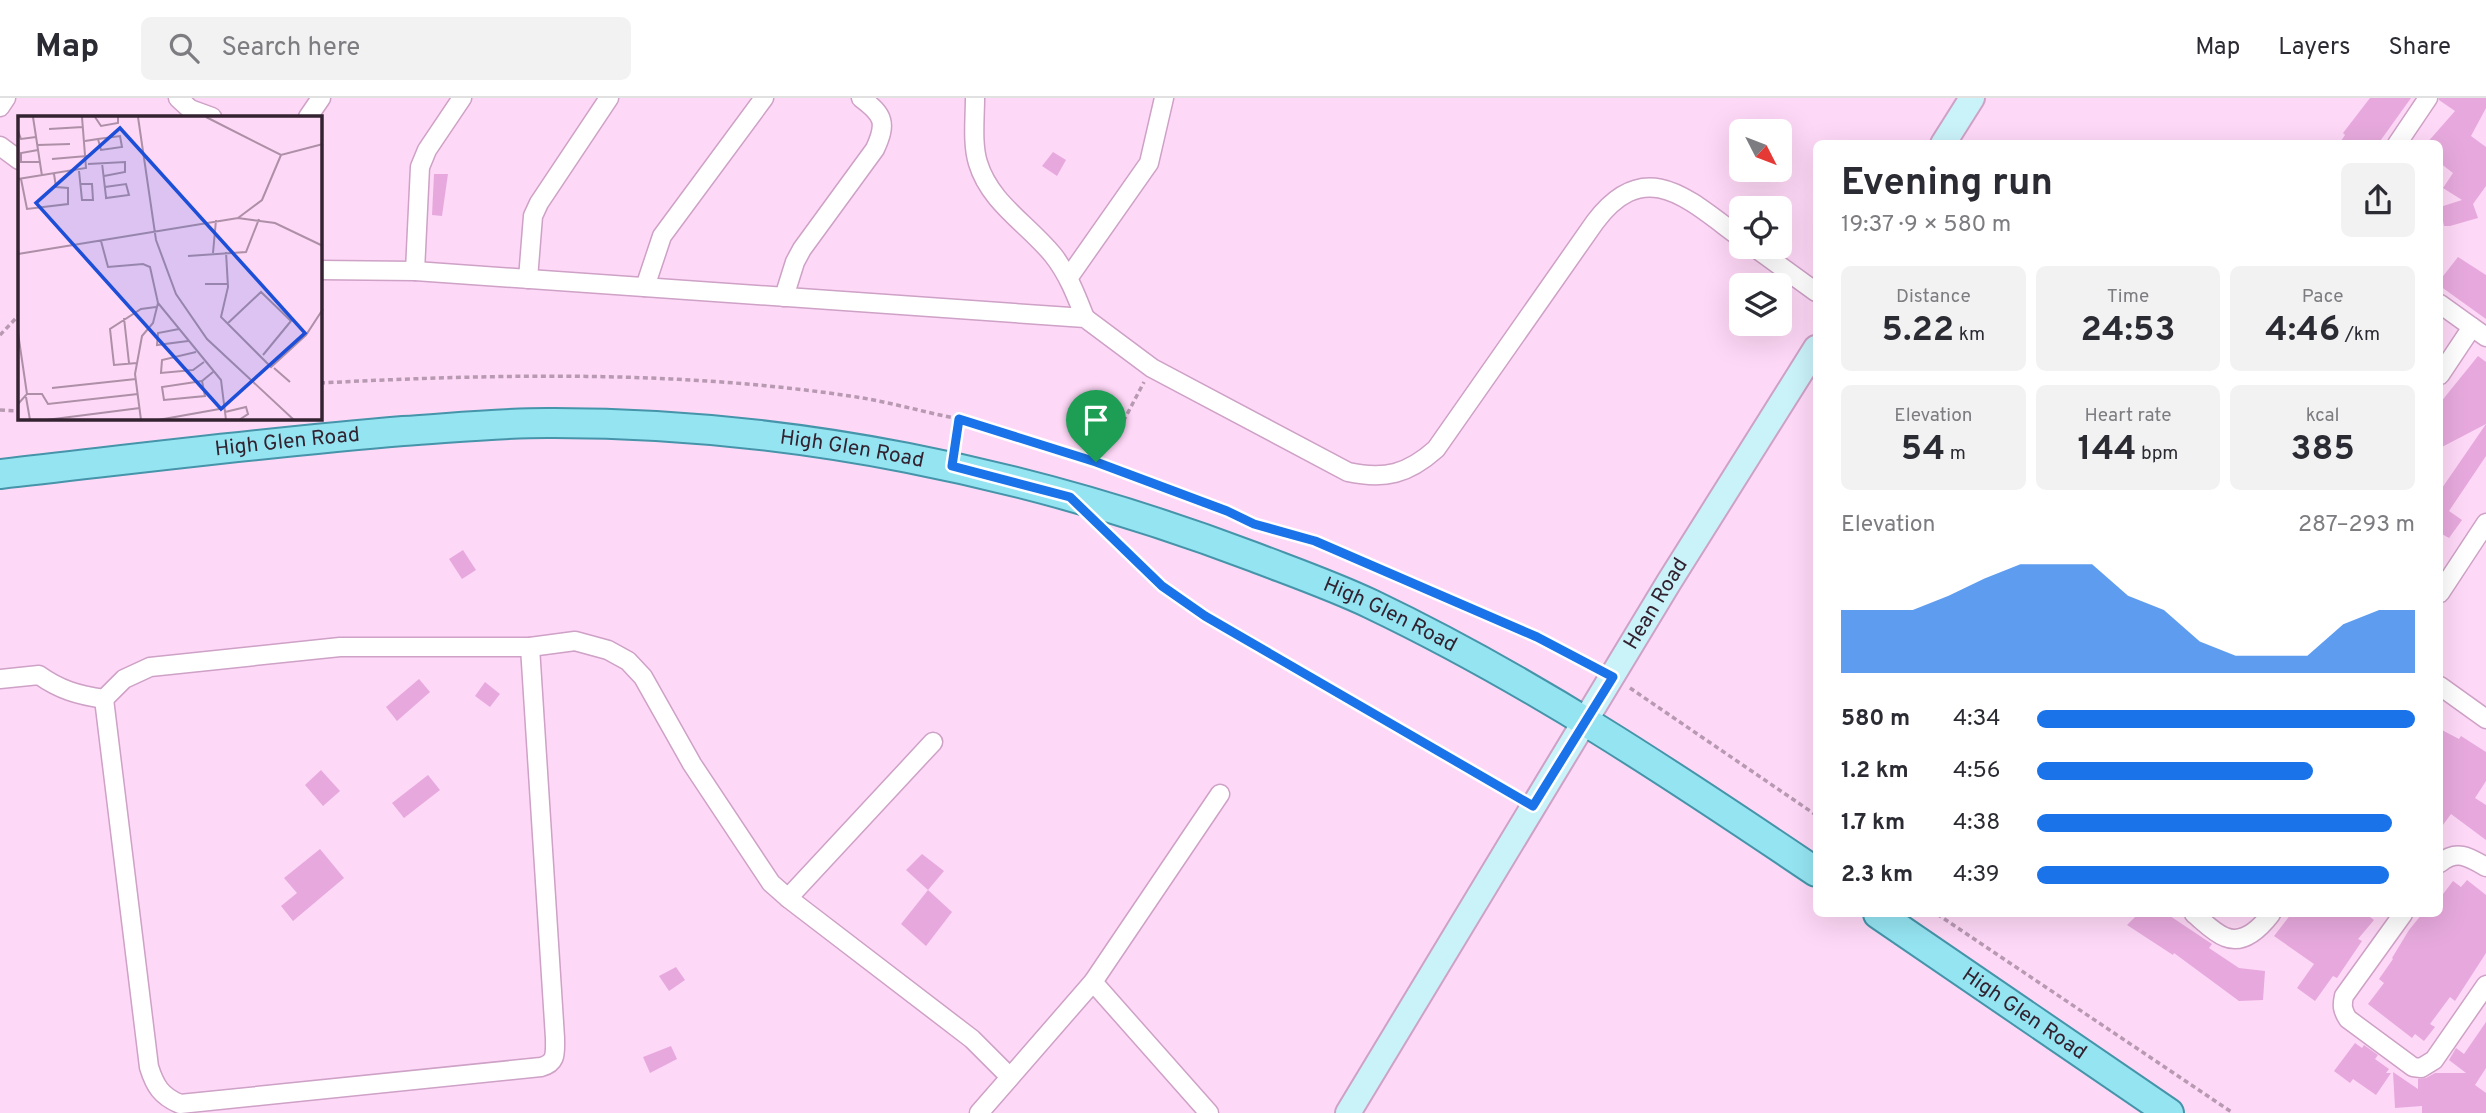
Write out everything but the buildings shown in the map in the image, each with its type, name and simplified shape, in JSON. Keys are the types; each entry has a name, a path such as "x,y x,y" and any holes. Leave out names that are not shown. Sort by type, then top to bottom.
{"main road":[{"name":"High Glen Road","path":"0,474 304,439 546,423 721,431 812,441 952,466 1146,519 1367,601 1514,678 1586,720 1813,870"},
{"name":"High Glen Road","path":"1882,917 2169,1113"}],"street":[{"path":"0,107 6,98"},
{"path":"178,98 190,109 209,116"},
{"path":"309,116 321,98"},
{"path":"415,271 420,167 427,150 461,98"},
{"path":"528,279 533,216 609,98"},
{"path":"645,287 662,236 764,98"},
{"path":"784,297 802,249 875,149 883,131 880,117 862,98"},
{"path":"975,98 977,160 985,182 1001,203 1052,253 1069,277 1085,318 1152,368 1348,472 1368,476 1392,474 1417,466 1436,449 1595,222 1626,192 1656,187 1670,190 1729,230"},
{"path":"1069,277 1149,163 1164,98"},
{"path":"1946,140 1972,98"},
{"path":"2400,140 2428,98"},
{"path":"0,146 18,159"},
{"path":"1771,259 1813,290"},
{"path":"322,270 415,271 1085,318"},
{"path":"2443,306 2479,332 2443,372"},
{"name":"Hean Road","path":"1348,1113 1669,582 1813,353"},
{"path":"2443,581 2486,523"},
{"path":"104,699 124,679 150,667 340,647 530,647 575,641 608,650 628,661 643,677 692,764 771,883 972,1039 1010,1076"},
{"path":"104,699 149,1067 155,1085 165,1098 180,1104 541,1067 550,1065 554,1060 555,1038 530,647"},
{"path":"0,679 39,675 55,687 72,694 104,699"},
{"path":"2443,688 2486,719"},
{"path":"788,898 933,743"},
{"path":"979,1113 1093,982 1220,794"},
{"path":"2443,861 2458,854 2486,867"},
{"path":"2198,917 2225,938 2240,938 2254,932 2268,917"},
{"path":"2401,917 2344,996 2342,1005 2347,1019 2413,1067 2421,1068 2434,1060 2486,985"},
{"path":"1093,982 1209,1113"}],"lane":[{"path":"1070,497 1162,586 1205,616 1533,806"}],"path":[{"path":"0,335 18,316"},
{"path":"1096,462 1123,422 1152,368"},
{"path":"322,383 467,376 660,377 852,396 959,419 1096,462 1227,511 1254,524 1315,541 1537,637 1613,677 1813,813"},
{"path":"0,410 18,411"},
{"path":"952,466 959,419"},
{"path":"1941,917 2233,1113"}],"route":[{"path":"959,419 1096,462 1227,511 1254,524 1315,541 1537,637 1613,677 1533,806 1205,616 1162,586 1070,497 952,466 959,419"}]}
